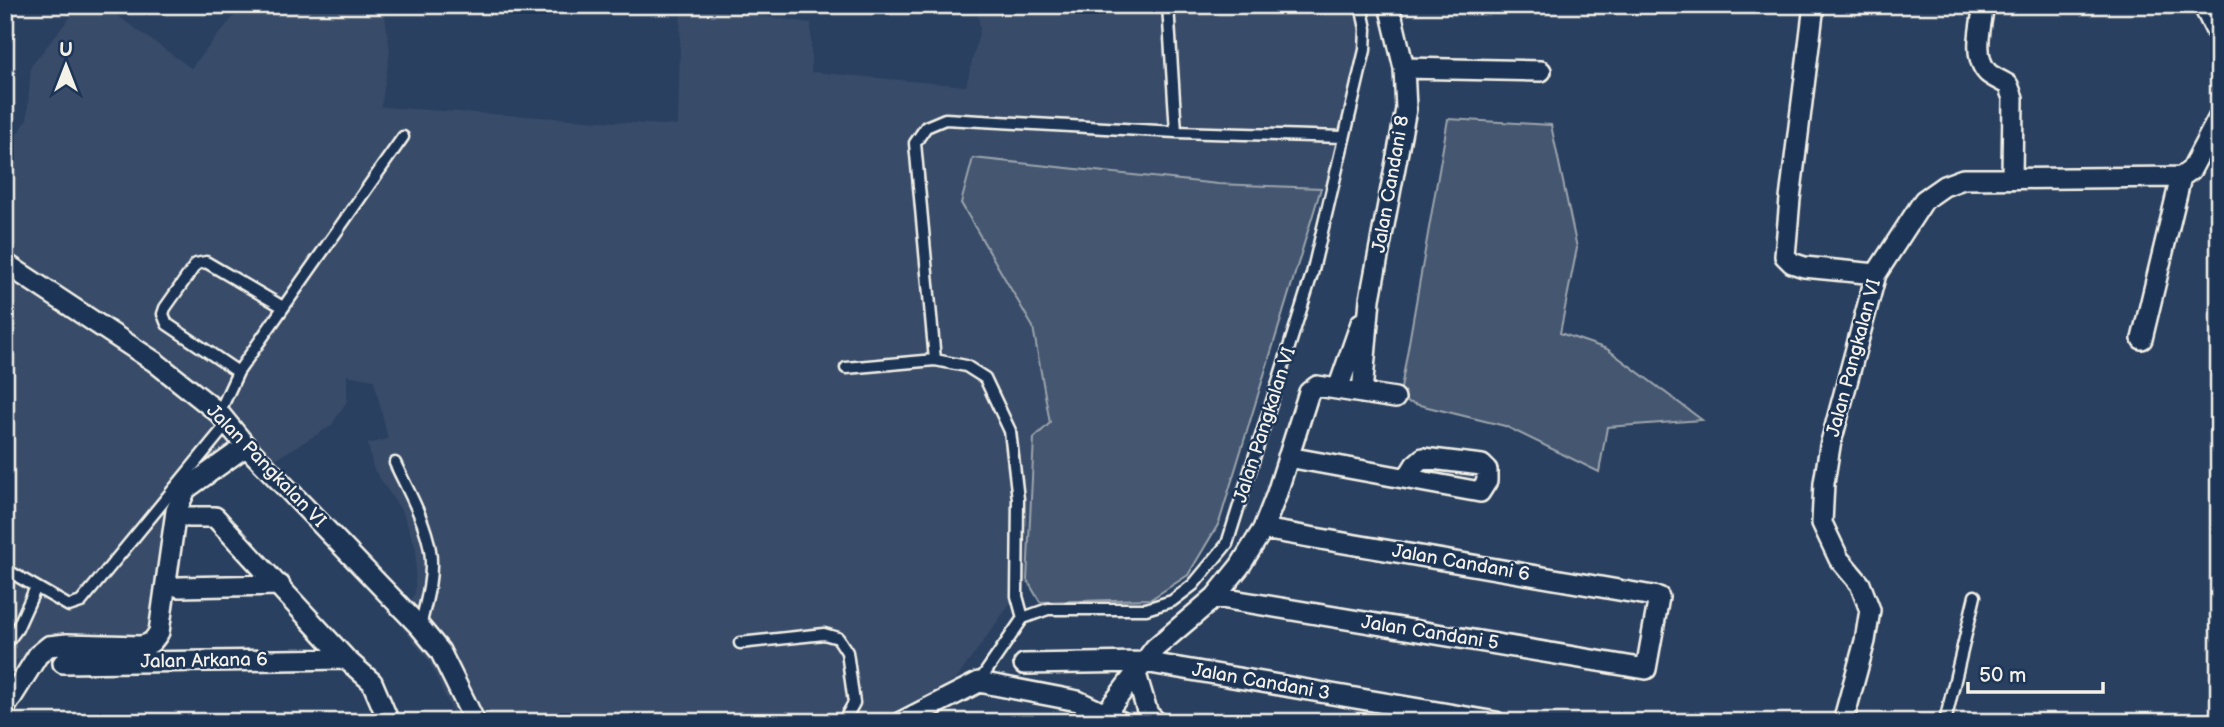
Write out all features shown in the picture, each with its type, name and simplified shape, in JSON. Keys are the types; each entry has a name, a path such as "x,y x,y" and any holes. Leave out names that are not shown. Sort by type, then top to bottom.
{"street":[{"name":"Jalan Candani 8","path":"1362,393 1370,299 1406,109 1404,68 1389,5"},
{"path":"1814,5 1785,256 1804,267 1876,274"},
{"path":"1984,5 1980,59 1990,75 2008,85 2013,98 2012,179"},
{"path":"2203,5 2219,37"},
{"path":"1404,68 1541,71"},
{"path":"2142,339 2181,177 2191,170 2219,117"},
{"name":"Jalan Pangkalan VI","path":"1843,722 1865,641 1870,610 1860,584 1839,559 1822,523 1824,483 1830,446 1876,274 1924,200 1944,186 1963,180 2181,177"},
{"name":"Jalan Pangkalan VI","path":"5,263 155,362 224,418 246,446 440,651 475,722"},
{"name":"Jalan Candani 8","path":"1338,389 1370,299"},
{"path":"901,722 979,682 1078,701 1109,718 1155,648 1215,597 1240,566 1263,529 1309,392 1317,386 1395,398"},
{"path":"5,708 38,655 49,646 140,646 153,642 159,632 180,498 186,489 246,446"},
{"path":"1289,457 1406,478"},
{"path":"190,517 215,517 346,659 372,682 389,722"},
{"name":"Jalan Candani 6","path":"1263,529 1659,597 1646,669"},
{"path":"179,587 280,585"},
{"name":"Jalan Candani 5","path":"1215,597 1646,669"},
{"name":"Jalan Arkana 6","path":"63,663 346,659"},
{"name":"Jalan Candani 3","path":"1024,664 1140,668 1496,722"},
{"path":"1140,668 1148,714 1157,722"}],"lane":[{"path":"1168,5 1176,132"},
{"name":"Jalan Pangkalan VI","path":"1023,618 1048,609 1146,609 1172,601 1193,585 1227,544 1312,274 1365,50 1366,29 1361,5"},
{"path":"935,360 915,143 926,127 945,119 1176,132 1343,137"},
{"path":"5,569 69,606 81,602 224,418 238,372 403,137"},
{"path":"238,372 167,324 163,314 196,264 206,262 284,307"},
{"path":"846,368 935,360 966,366 985,378 1010,431 1018,499 1017,596 1023,618 979,682"},
{"path":"395,463 418,512 430,550 430,574 420,627"},
{"path":"5,645 17,629 36,587"},
{"path":"1945,722 1975,596"},
{"path":"740,643 824,634 838,638 847,652 854,703 843,722"}],"shaded area":[{"path":"80,5 102,5 191,68 243,5 378,5 385,16 390,51 381,107 678,126 681,5 811,23 811,72 966,86 980,29 977,5 1370,5 1371,10 1369,48 1337,188 1218,184 961,203 1033,327 1050,423 1034,438 1027,580 957,678 886,722 457,722 429,661 401,626 415,592 416,548 403,513 373,468 368,444 388,439 374,380 347,375 347,401 331,426 272,461 242,460 187,498 159,645 14,660 5,655 5,151 27,120 31,66"},
{"path":"1448,119 1551,125 1577,248 1560,333 1607,349 1702,420 1607,427 1599,472 1505,426 1399,400"},
{"path":"973,158 1218,184 1321,188 1219,523 1188,575 1151,599 1040,602 1027,580 1034,438 1050,423 1033,327 961,203"}]}
